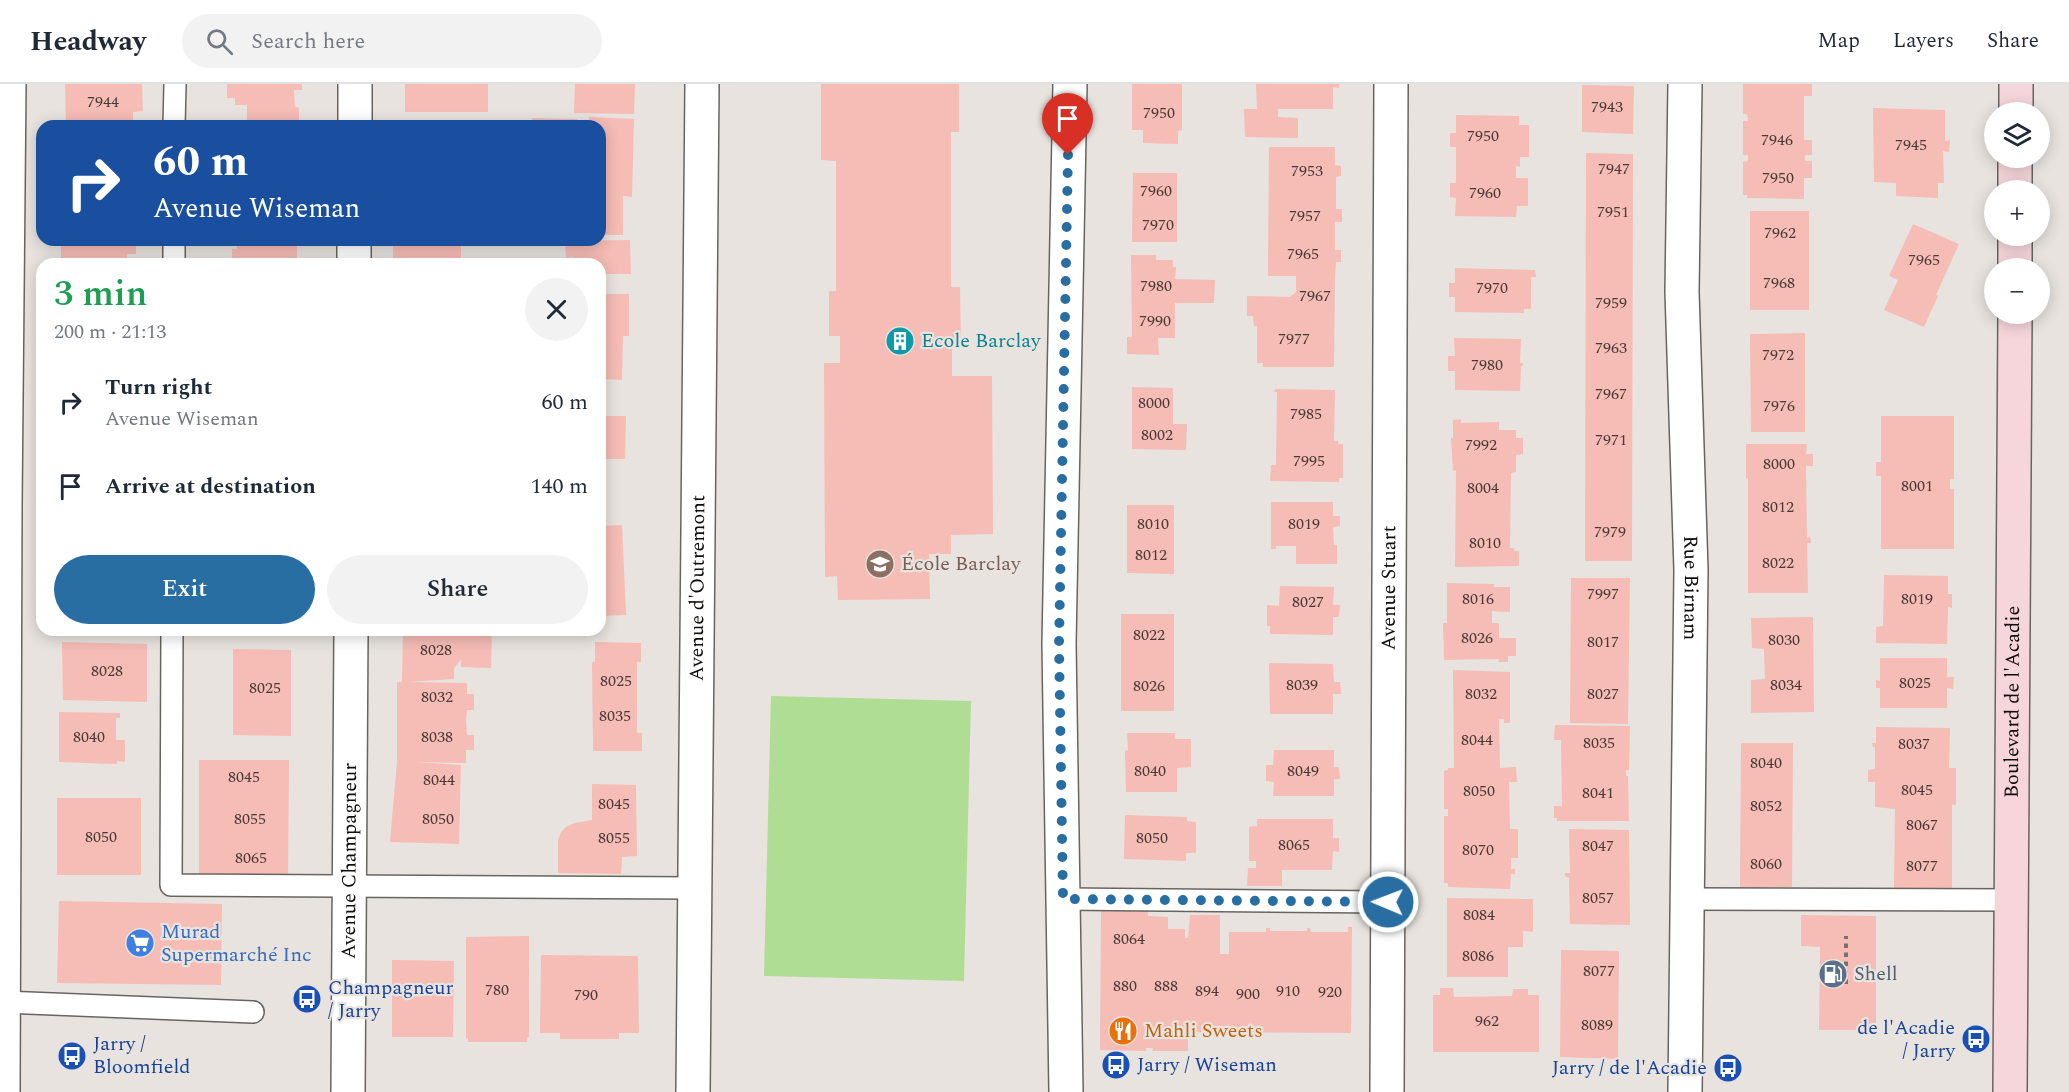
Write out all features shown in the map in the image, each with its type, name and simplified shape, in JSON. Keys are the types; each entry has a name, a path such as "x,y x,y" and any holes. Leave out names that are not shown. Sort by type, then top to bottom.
{"main road":[{"path":"2016,84 2016,102"},
{"name":"Boulevard de l'Acadie","path":"2010,1092 2015,324"}],"street":[{"path":"3,1092 2,888 9,84"},
{"path":"355,84 355,120"},
{"name":"Avenue d'Outremont","path":"693,1092 702,84"},
{"path":"1066,1092 1059,644 1070,84"},
{"name":"Avenue Stuart","path":"1387,1092 1391,84"},
{"name":"Rue Birnam","path":"1685,84 1682,292 1691,570 1685,1092"},
{"name":"Avenue Champagneur","path":"348,1092 351,636"}],"lane":[{"path":"174,120 175,84"},
{"path":"172,636 171,885 694,888"},
{"path":"1063,899 1388,902"},
{"path":"1687,899 2012,900"},
{"path":"3,1002 253,1012"}],"path":[{"path":"1846,936 1846,984"}],"green space":[{"path":"771,696 971,701 964,981 764,976"}],"building":[{"path":"65,84 142,84 143,111 133,112 133,120 66,120"},
{"path":"227,84 302,84 302,90 294,90 295,107 299,108 299,120 247,120 247,105 235,105 235,98 227,98"},
{"path":"405,84 488,84 488,112 405,112"},
{"path":"575,84 635,84 634,114 574,113"},
{"name":"Ecole Barclay","path":"821,84 959,84 959,132 951,132 951,287 960,287 961,345 952,345 952,376 992,376 993,534 951,535 951,554 929,554 930,599 838,600 837,576 825,577 824,363 840,363 840,336 829,336 829,291 836,291 836,161 821,160"},
{"path":"1132,84 1182,84 1182,130 1178,131 1178,144 1143,143 1143,130 1132,130"},
{"path":"1256,84 1339,84 1339,88 1333,87 1333,109 1278,109 1278,117 1298,118 1298,138 1245,137 1244,109 1257,109"},
{"path":"1743,84 1812,84 1812,96 1804,96 1804,140 1812,140 1812,155 1805,155 1805,161 1812,161 1812,178 1804,178 1804,199 1747,198 1747,195 1743,195 1743,162 1748,161 1748,155 1743,155 1743,121 1748,121 1748,118 1747,114 1743,114"},
{"path":"1582,85 1634,86 1633,134 1582,132"},
{"path":"1873,108 1945,110 1945,141 1950,140 1949,152 1943,151 1944,183 1938,183 1938,198 1896,196 1896,183 1874,182"},
{"path":"1456,115 1519,116 1519,125 1529,125 1529,157 1520,157 1520,167 1516,166 1516,178 1528,178 1528,206 1517,206 1516,217 1455,216 1456,198 1450,197 1450,183 1456,183 1456,147 1450,147 1450,133 1456,133"},
{"path":"589,117 634,119 632,197 623,196 623,235 606,235 606,120 589,120"},
{"path":"532,118 577,119 577,120 532,120"},
{"path":"1269,147 1335,147 1335,165 1341,166 1341,176 1336,177 1336,209 1342,209 1342,222 1335,222 1335,250 1341,250 1341,262 1336,262 1335,276 1334,367 1263,367 1263,363 1257,363 1257,326 1254,326 1253,316 1247,316 1247,296 1290,297 1296,292 1296,276 1268,276"},
{"path":"1586,153 1633,154 1632,561 1585,561"},
{"path":"1133,173 1177,173 1177,242 1132,242"},
{"path":"1750,211 1809,211 1809,310 1750,310"},
{"path":"1913,224 1959,244 1924,327 1884,310 1898,280 1889,276"},
{"path":"606,240 630,240 631,274 606,274 606,258 566,258 565,246 606,246"},
{"path":"61,246 136,246 136,254 127,254 127,258 61,258"},
{"path":"237,246 297,246 297,258 232,258 232,249 237,249"},
{"path":"393,246 461,246 461,258 393,258"},
{"path":"1131,255 1156,255 1156,260 1173,260 1173,267 1176,267 1175,279 1215,280 1214,303 1175,303 1175,338 1158,338 1159,355 1127,354 1127,337 1132,337"},
{"path":"1455,268 1535,270 1536,277 1531,277 1531,309 1524,309 1524,313 1455,312 1455,297 1449,297 1449,283 1455,283"},
{"path":"606,294 629,294 629,336 623,336 622,380 606,379"},
{"path":"1805,333 1805,432 1751,432 1750,334"},
{"path":"1454,338 1521,339 1520,363 1523,363 1523,366 1521,366 1520,391 1455,390 1455,371 1448,371 1448,356 1455,356"},
{"path":"1132,387 1173,388 1173,424 1187,424 1186,450 1132,449"},
{"path":"1275,389 1335,390 1334,441 1343,444 1343,478 1339,478 1339,482 1270,481 1271,465 1276,465 1277,392 1274,392"},
{"path":"606,416 626,416 625,459 606,459"},
{"path":"1881,416 1954,416 1954,479 1950,479 1950,489 1954,489 1954,549 1881,549 1881,476 1876,476 1876,462 1881,462"},
{"path":"1461,419 1461,423 1499,422 1499,430 1516,430 1516,438 1523,438 1523,454 1516,455 1516,472 1511,473 1510,548 1519,551 1519,566 1455,567 1456,470 1453,471 1451,438 1453,438 1453,420"},
{"path":"1746,444 1807,444 1806,454 1813,454 1813,466 1806,466 1807,538 1810,537 1811,540 1811,543 1807,543 1808,593 1748,593"},
{"path":"1271,502 1333,502 1333,516 1340,516 1340,526 1333,527 1334,545 1337,545 1337,564 1296,564 1296,546 1276,546 1276,549 1271,549"},
{"path":"1127,505 1174,505 1174,574 1127,573"},
{"path":"622,525 626,615 606,616 606,526"},
{"path":"1884,575 1948,576 1948,594 1952,594 1952,608 1948,607 1947,644 1876,643 1876,627 1883,626"},
{"path":"1571,578 1630,578 1628,724 1570,723"},
{"path":"1447,583 1494,584 1494,587 1510,587 1510,612 1492,611 1492,623 1499,623 1499,638 1516,638 1516,656 1508,656 1508,662 1499,662 1498,659 1444,660 1443,623 1447,623"},
{"path":"1280,586 1334,587 1333,605 1340,605 1339,617 1333,617 1333,635 1270,634 1270,626 1267,626 1267,605 1279,606"},
{"path":"1121,614 1174,614 1174,711 1121,711"},
{"path":"1813,617 1814,712 1751,713 1751,680 1765,679 1764,649 1752,648 1751,618"},
{"path":"403,636 492,636 491,668 461,667 461,660 454,668 454,679 408,682 467,683 467,694 474,694 474,710 467,710 466,722 467,735 474,735 474,750 466,750 466,763 414,762 461,765 459,844 390,842 397,762 397,682 402,682"},
{"path":"62,642 147,644 147,702 63,700"},
{"path":"595,642 641,643 641,662 637,662 637,733 642,733 642,751 593,751 592,662 595,662"},
{"path":"233,649 291,650 291,736 233,735"},
{"path":"1880,658 1947,658 1947,677 1954,677 1953,689 1947,688 1947,708 1880,708 1880,688 1876,688 1876,680 1880,681"},
{"path":"1269,663 1333,664 1334,682 1340,682 1341,694 1333,694 1333,714 1270,714"},
{"path":"1453,670 1510,672 1510,723 1504,723 1504,719 1499,719 1500,768 1516,767 1517,782 1509,782 1510,829 1518,829 1518,858 1511,858 1511,869 1515,869 1515,874 1511,874 1510,889 1448,887 1448,883 1444,883 1444,816 1448,816 1448,809 1444,809 1444,771 1454,768"},
{"path":"59,712 120,713 120,718 116,718 116,740 125,740 125,762 117,761 117,764 59,762"},
{"path":"1555,725 1630,726 1629,770 1626,770 1629,821 1557,821 1557,818 1554,818 1554,806 1562,806 1561,740 1554,740"},
{"path":"1876,727 1950,728 1949,768 1956,768 1956,805 1952,805 1952,889 1894,889 1895,809 1875,807 1875,782 1868,782 1868,770 1875,769 1875,747 1872,743 1876,743"},
{"path":"1127,733 1175,733 1175,739 1191,739 1191,767 1177,768 1177,792 1126,792"},
{"path":"1741,743 1793,743 1792,887 1740,888"},
{"path":"1274,750 1334,750 1334,767 1339,767 1340,779 1334,779 1334,796 1273,796 1274,782 1266,781 1266,765 1273,765"},
{"path":"199,760 289,760 288,882 199,881"},
{"path":"592,784 636,785 637,856 622,857 621,874 558,873 558,840 561,832 575,823 592,820"},
{"path":"57,798 141,798 141,875 57,875"},
{"path":"1125,815 1187,817 1187,821 1196,822 1196,853 1186,853 1186,861 1124,859"},
{"path":"1257,819 1333,819 1333,838 1339,838 1339,852 1333,851 1332,870 1282,870 1282,886 1247,886 1248,868 1256,868 1256,861 1249,861 1249,827 1257,826"},
{"path":"1569,829 1629,830 1630,925 1570,924 1569,878 1565,876 1565,873 1570,873"},
{"path":"1447,898 1533,899 1533,932 1523,931 1523,947 1508,947 1508,977 1447,977"},
{"name":"Murad Supermarché Inc","path":"59,901 222,904 221,985 57,983"},
{"path":"1101,911 1148,911 1148,916 1168,917 1168,929 1185,929 1185,938 1188,938 1190,915 1220,915 1220,954 1229,954 1229,932 1266,932 1266,928 1270,928 1270,931 1307,931 1307,928 1310,928 1311,932 1348,932 1348,927 1352,927 1351,1033 1188,1032 1188,1051 1152,1051 1153,1048 1146,1048 1146,1051 1100,1050"},
{"path":"1801,915 1876,916 1876,1030 1819,1030 1820,947 1801,946"},
{"path":"529,936 529,1037 527,1037 527,1042 468,1042 466,1038 466,937"},
{"path":"1561,950 1619,951 1618,1059 1560,1057"},
{"path":"541,955 638,956 639,1033 619,1033 619,1039 560,1039 560,1033 540,1033"},
{"path":"392,960 454,961 453,1037 392,1037"},
{"path":"1440,988 1453,988 1454,997 1512,996 1513,989 1528,989 1528,995 1539,995 1539,1052 1433,1052 1433,995 1440,995"}],"place":[{"name":"Ecole Barclay","path":"900,341"},
{"name":"École Barclay","path":"880,564"},
{"name":"Murad Supermarché Inc","path":"140,943"},
{"name":"Shell","path":"1833,974"},
{"name":"Champagneur / Jarry","path":"307,999"},
{"name":"Mahli Sweets","path":"1123,1031"},
{"name":"de l'Acadie / Jarry","path":"1976,1039"},
{"name":"Jarry / Bloomfield","path":"72,1056"},
{"name":"Jarry / Wiseman","path":"1116,1065"},
{"name":"Jarry / de l'Acadie","path":"1728,1068"}],"route":[{"path":"1068,155 1059,644 1063,899 1388,902"}]}
